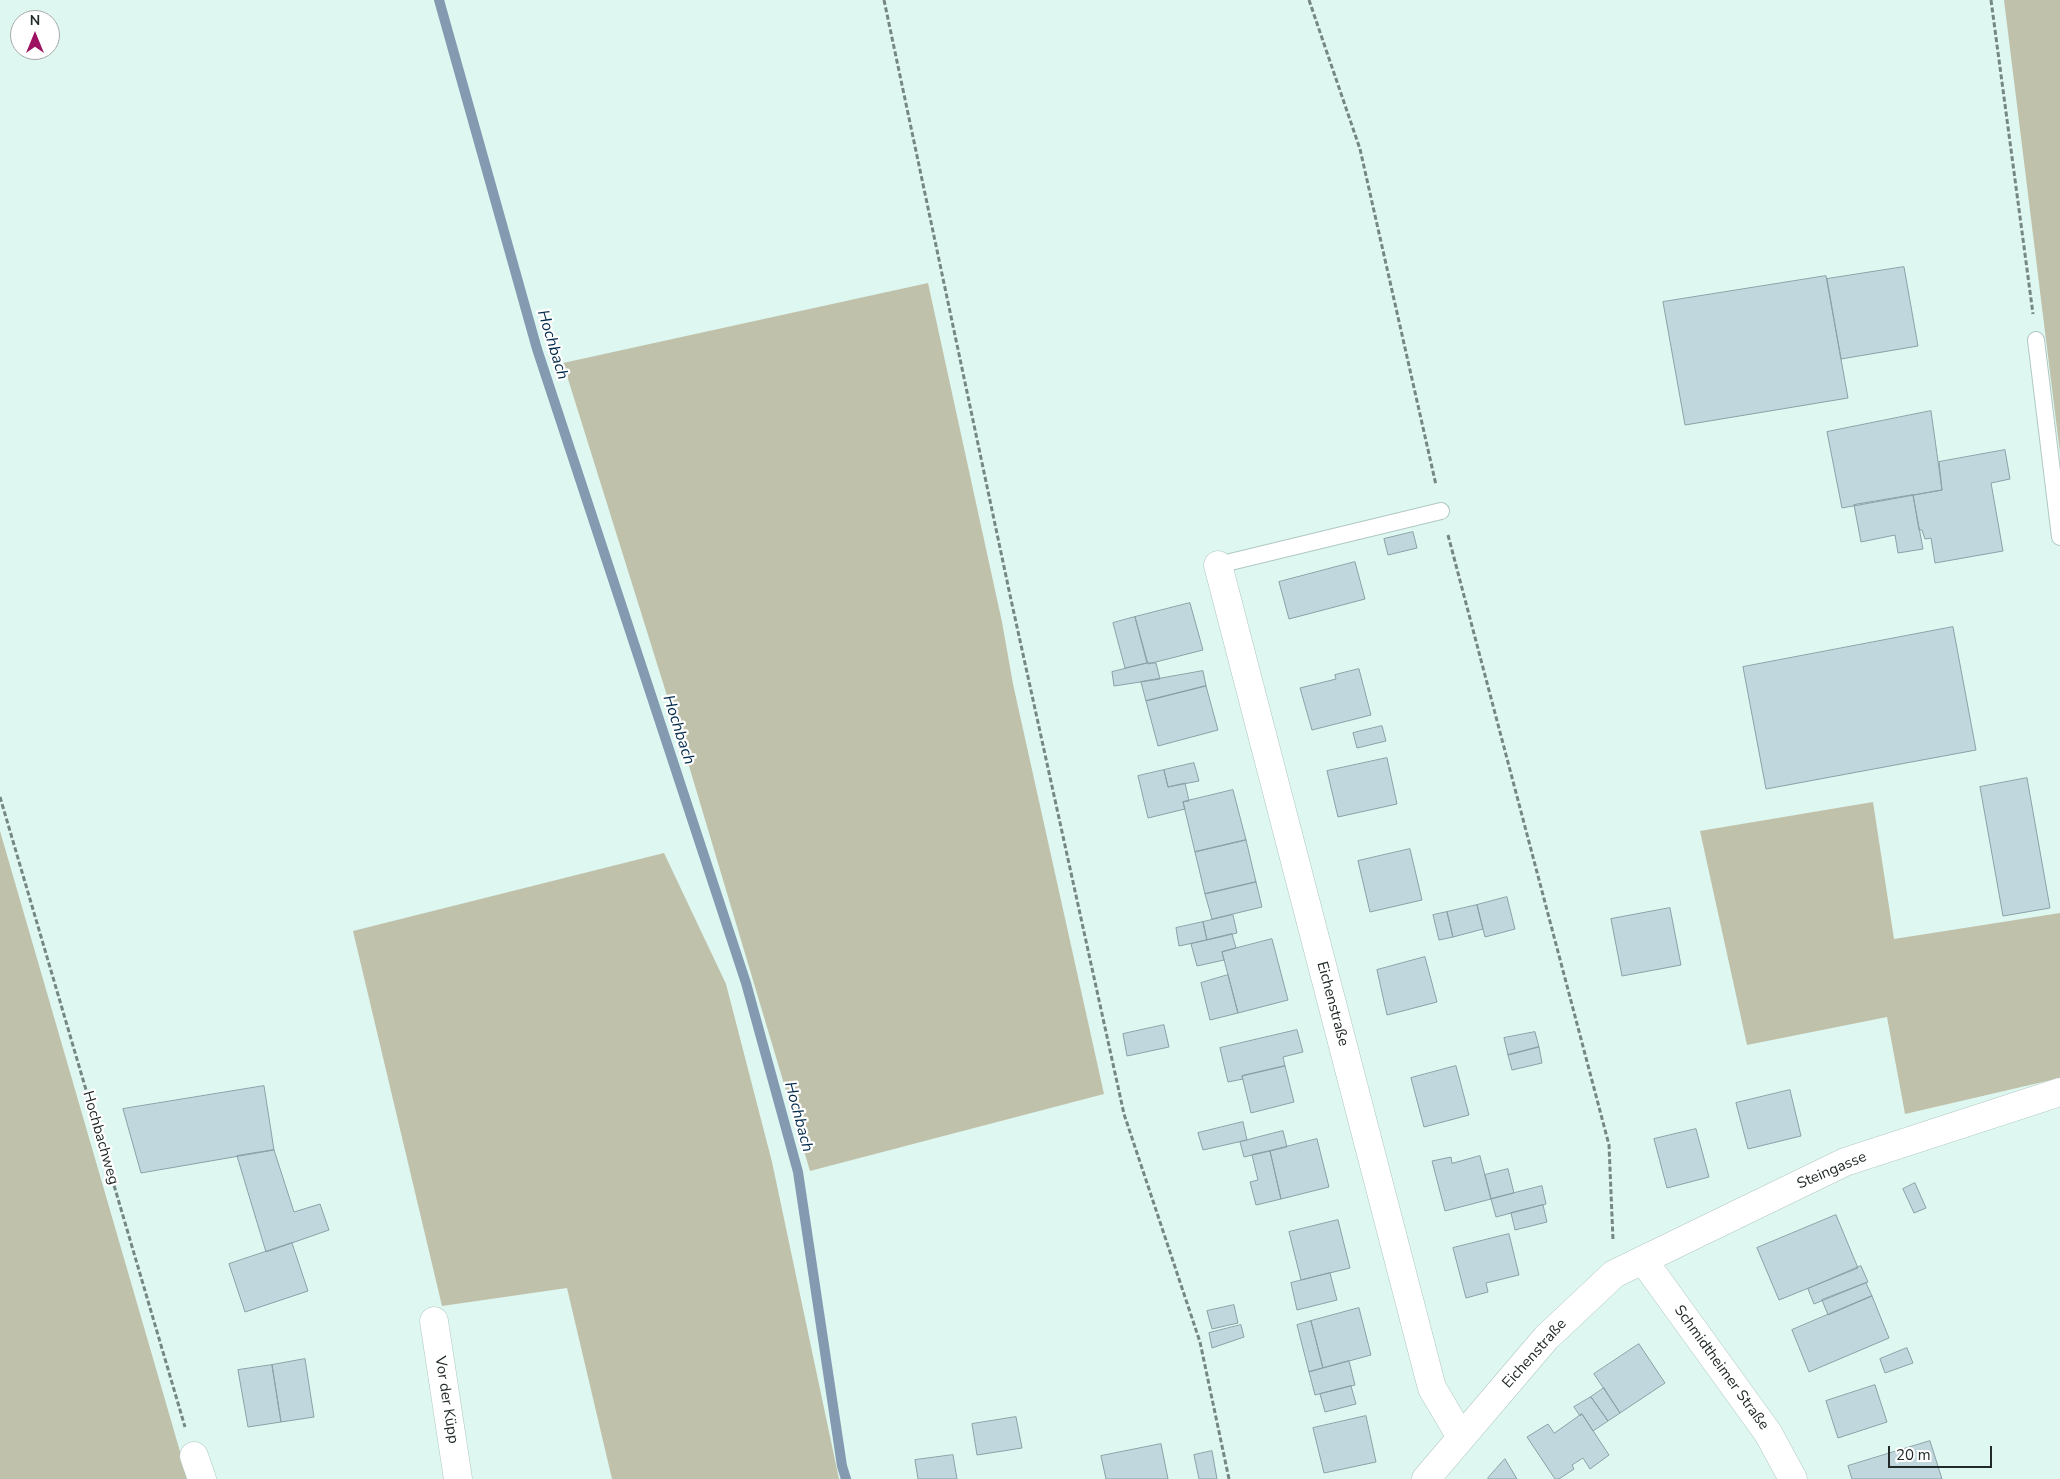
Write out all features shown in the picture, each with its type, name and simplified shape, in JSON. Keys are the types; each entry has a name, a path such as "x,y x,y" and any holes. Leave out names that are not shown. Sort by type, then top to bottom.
{"street":[{"name":"Eichenstraße","path":"1218,565 1432,1388 1461,1437"},
{"name":"Steingasse","path":"1614,1274 1845,1162 2060,1092"},
{"name":"Schmidtheimer Straße","path":"1644,1260 1768,1433 1793,1479"},
{"name":"Eichenstraße","path":"1426,1479 1546,1338 1614,1274"},
{"name":"Vor der Küpp","path":"434,1321 458,1479"}],"lane":[{"path":"2036,340 2060,538"},
{"path":"1218,565 1441,511"}],"path":[{"path":"884,0 1010,595 1124,1114 1200,1342 1229,1479"},
{"path":"1309,0 1360,149 1441,511 1609,1145 1614,1274"},
{"path":"1991,0 2036,340"},
{"name":"Hochbachweg","path":"0,798 198,1467"}],"green space":[{"path":"2004,0 2060,0 2060,453"},
{"path":"928,283 1002,622 1013,684 1104,1094 810,1171 689,766 563,363"},
{"path":"1873,802 1894,939 2060,913 2060,1078 1905,1114 1887,1017 1747,1045 1700,831"},
{"path":"0,831 188,1479 0,1479"},
{"path":"664,853 726,984 772,1162 839,1479 612,1479 567,1288 442,1306 353,931"}],"building":[{"path":"1904,267 1918,346 1841,359 1827,279"},
{"path":"1826,276 1848,398 1685,425 1663,302"},
{"path":"1931,411 1942,490 1842,508 1827,432"},
{"path":"2005,450 2010,479 1991,483 2003,551 1935,563 1931,538 1925,539 1922,530 1919,530 1913,495 1942,490 1939,462"},
{"path":"1913,495 1923,549 1898,553 1895,535 1861,542 1854,505"},
{"path":"1413,532 1417,548 1388,555 1384,539"},
{"path":"1355,562 1365,599 1289,619 1279,582"},
{"path":"1190,603 1203,650 1148,664 1135,617"},
{"path":"1135,617 1147,663 1125,668 1113,623"},
{"path":"1953,627 1976,750 1766,789 1743,667"},
{"path":"1147,663 1156,663 1160,679 1114,686 1112,672"},
{"path":"1359,669 1371,715 1312,730 1300,688 1336,679 1335,675"},
{"path":"1203,671 1206,686 1146,701 1141,682"},
{"path":"1206,686 1218,730 1158,746 1146,701"},
{"path":"1382,726 1386,741 1357,748 1353,733"},
{"path":"1387,758 1397,804 1338,817 1327,771"},
{"path":"1194,763 1199,781 1168,787 1164,770"},
{"path":"1164,770 1168,787 1185,783 1189,801 1183,802 1185,809 1148,818 1138,776"},
{"path":"2027,778 2050,908 2003,916 1980,787"},
{"path":"1233,790 1246,840 1195,852 1183,802"},
{"path":"1246,840 1256,882 1205,894 1195,852"},
{"path":"1410,849 1422,900 1370,912 1358,861"},
{"path":"1256,882 1262,907 1212,919 1205,894"},
{"path":"1507,897 1515,929 1485,937 1477,905"},
{"path":"1477,905 1483,929 1453,937 1447,912"},
{"path":"1670,908 1681,965 1622,976 1611,919"},
{"path":"1447,912 1453,937 1439,940 1433,915"},
{"path":"1233,915 1237,933 1207,940 1203,922"},
{"path":"1203,922 1207,940 1179,946 1176,928"},
{"path":"1232,934 1236,948 1222,952 1224,960 1197,966 1191,944"},
{"path":"1272,939 1288,1000 1238,1013 1222,952"},
{"path":"1425,957 1437,1002 1387,1015 1377,970"},
{"path":"1228,975 1238,1013 1210,1020 1201,983"},
{"path":"1164,1025 1169,1047 1127,1056 1123,1034"},
{"path":"1297,1030 1303,1052 1283,1057 1285,1066 1242,1076 1243,1079 1228,1082 1220,1048"},
{"path":"1535,1032 1539,1047 1508,1055 1504,1038"},
{"path":"1539,1047 1542,1063 1512,1070 1508,1055"},
{"path":"1285,1066 1294,1102 1251,1113 1242,1076"},
{"path":"1456,1066 1469,1115 1424,1127 1411,1078"},
{"path":"264,1086 274,1150 141,1173 123,1109"},
{"path":"1790,1090 1801,1136 1748,1149 1736,1103"},
{"path":"1243,1122 1247,1140 1203,1150 1198,1133"},
{"path":"1696,1129 1709,1177 1667,1188 1654,1139"},
{"path":"1283,1131 1287,1147 1244,1157 1240,1142"},
{"path":"1317,1139 1329,1187 1281,1199 1270,1151"},
{"path":"274,1150 294,1212 320,1204 329,1230 266,1252 237,1156"},
{"path":"1270,1151 1281,1199 1256,1205 1250,1182 1258,1180 1252,1155"},
{"path":"1480,1156 1491,1199 1445,1211 1432,1161 1451,1157 1452,1163"},
{"path":"1508,1169 1514,1193 1491,1199 1485,1175"},
{"path":"1915,1183 1926,1208 1914,1213 1903,1189"},
{"path":"1542,1186 1546,1204 1496,1217 1491,1199"},
{"path":"1543,1205 1547,1222 1515,1230 1511,1213"},
{"path":"1836,1215 1858,1268 1779,1300 1757,1248"},
{"path":"1338,1220 1350,1268 1301,1280 1289,1232"},
{"path":"1509,1234 1519,1275 1486,1283 1488,1292 1466,1298 1453,1248"},
{"path":"292,1243 308,1291 245,1312 229,1264"},
{"path":"1861,1266 1868,1282 1814,1304 1808,1289"},
{"path":"1330,1273 1337,1300 1297,1310 1291,1283"},
{"path":"1866,1283 1872,1296 1828,1315 1822,1300"},
{"path":"1872,1296 1889,1338 1809,1372 1792,1330"},
{"path":"1234,1305 1238,1323 1212,1329 1207,1311"},
{"path":"1359,1308 1371,1355 1323,1368 1311,1321"},
{"path":"1311,1321 1323,1368 1309,1372 1297,1325"},
{"path":"1241,1325 1244,1337 1212,1348 1209,1333"},
{"path":"1639,1344 1665,1383 1620,1413 1594,1374"},
{"path":"1907,1348 1913,1363 1885,1373 1880,1359"},
{"path":"305,1359 314,1417 281,1422 272,1365"},
{"path":"1349,1361 1355,1385 1315,1395 1309,1372"},
{"path":"272,1365 281,1422 248,1427 238,1370"},
{"path":"1875,1385 1887,1422 1838,1438 1826,1401"},
{"path":"1351,1386 1356,1404 1325,1412 1320,1394"},
{"path":"1604,1388 1620,1413 1608,1421 1591,1397"},
{"path":"1591,1397 1608,1421 1593,1431 1582,1414 1580,1416 1574,1407"},
{"path":"1582,1414 1609,1455 1590,1469 1583,1458 1572,1465 1574,1469 1559,1479 1555,1479 1527,1437 1548,1424 1554,1433"},
{"path":"1366,1416 1376,1462 1324,1473 1313,1428"},
{"path":"1016,1417 1022,1448 977,1455 972,1424"},
{"path":"1930,1441 1942,1479 1852,1479 1848,1466"},
{"path":"1161,1444 1168,1479 1106,1479 1101,1456"},
{"path":"1212,1451 1217,1479 1199,1479 1194,1455"},
{"path":"953,1455 957,1479 918,1479 915,1460"},
{"path":"1505,1459 1517,1479 1488,1479 1488,1478"}],"waterway":[{"name":"Hochbach","path":"439,0 537,349 746,983 798,1172 842,1466 846,1479"}]}
